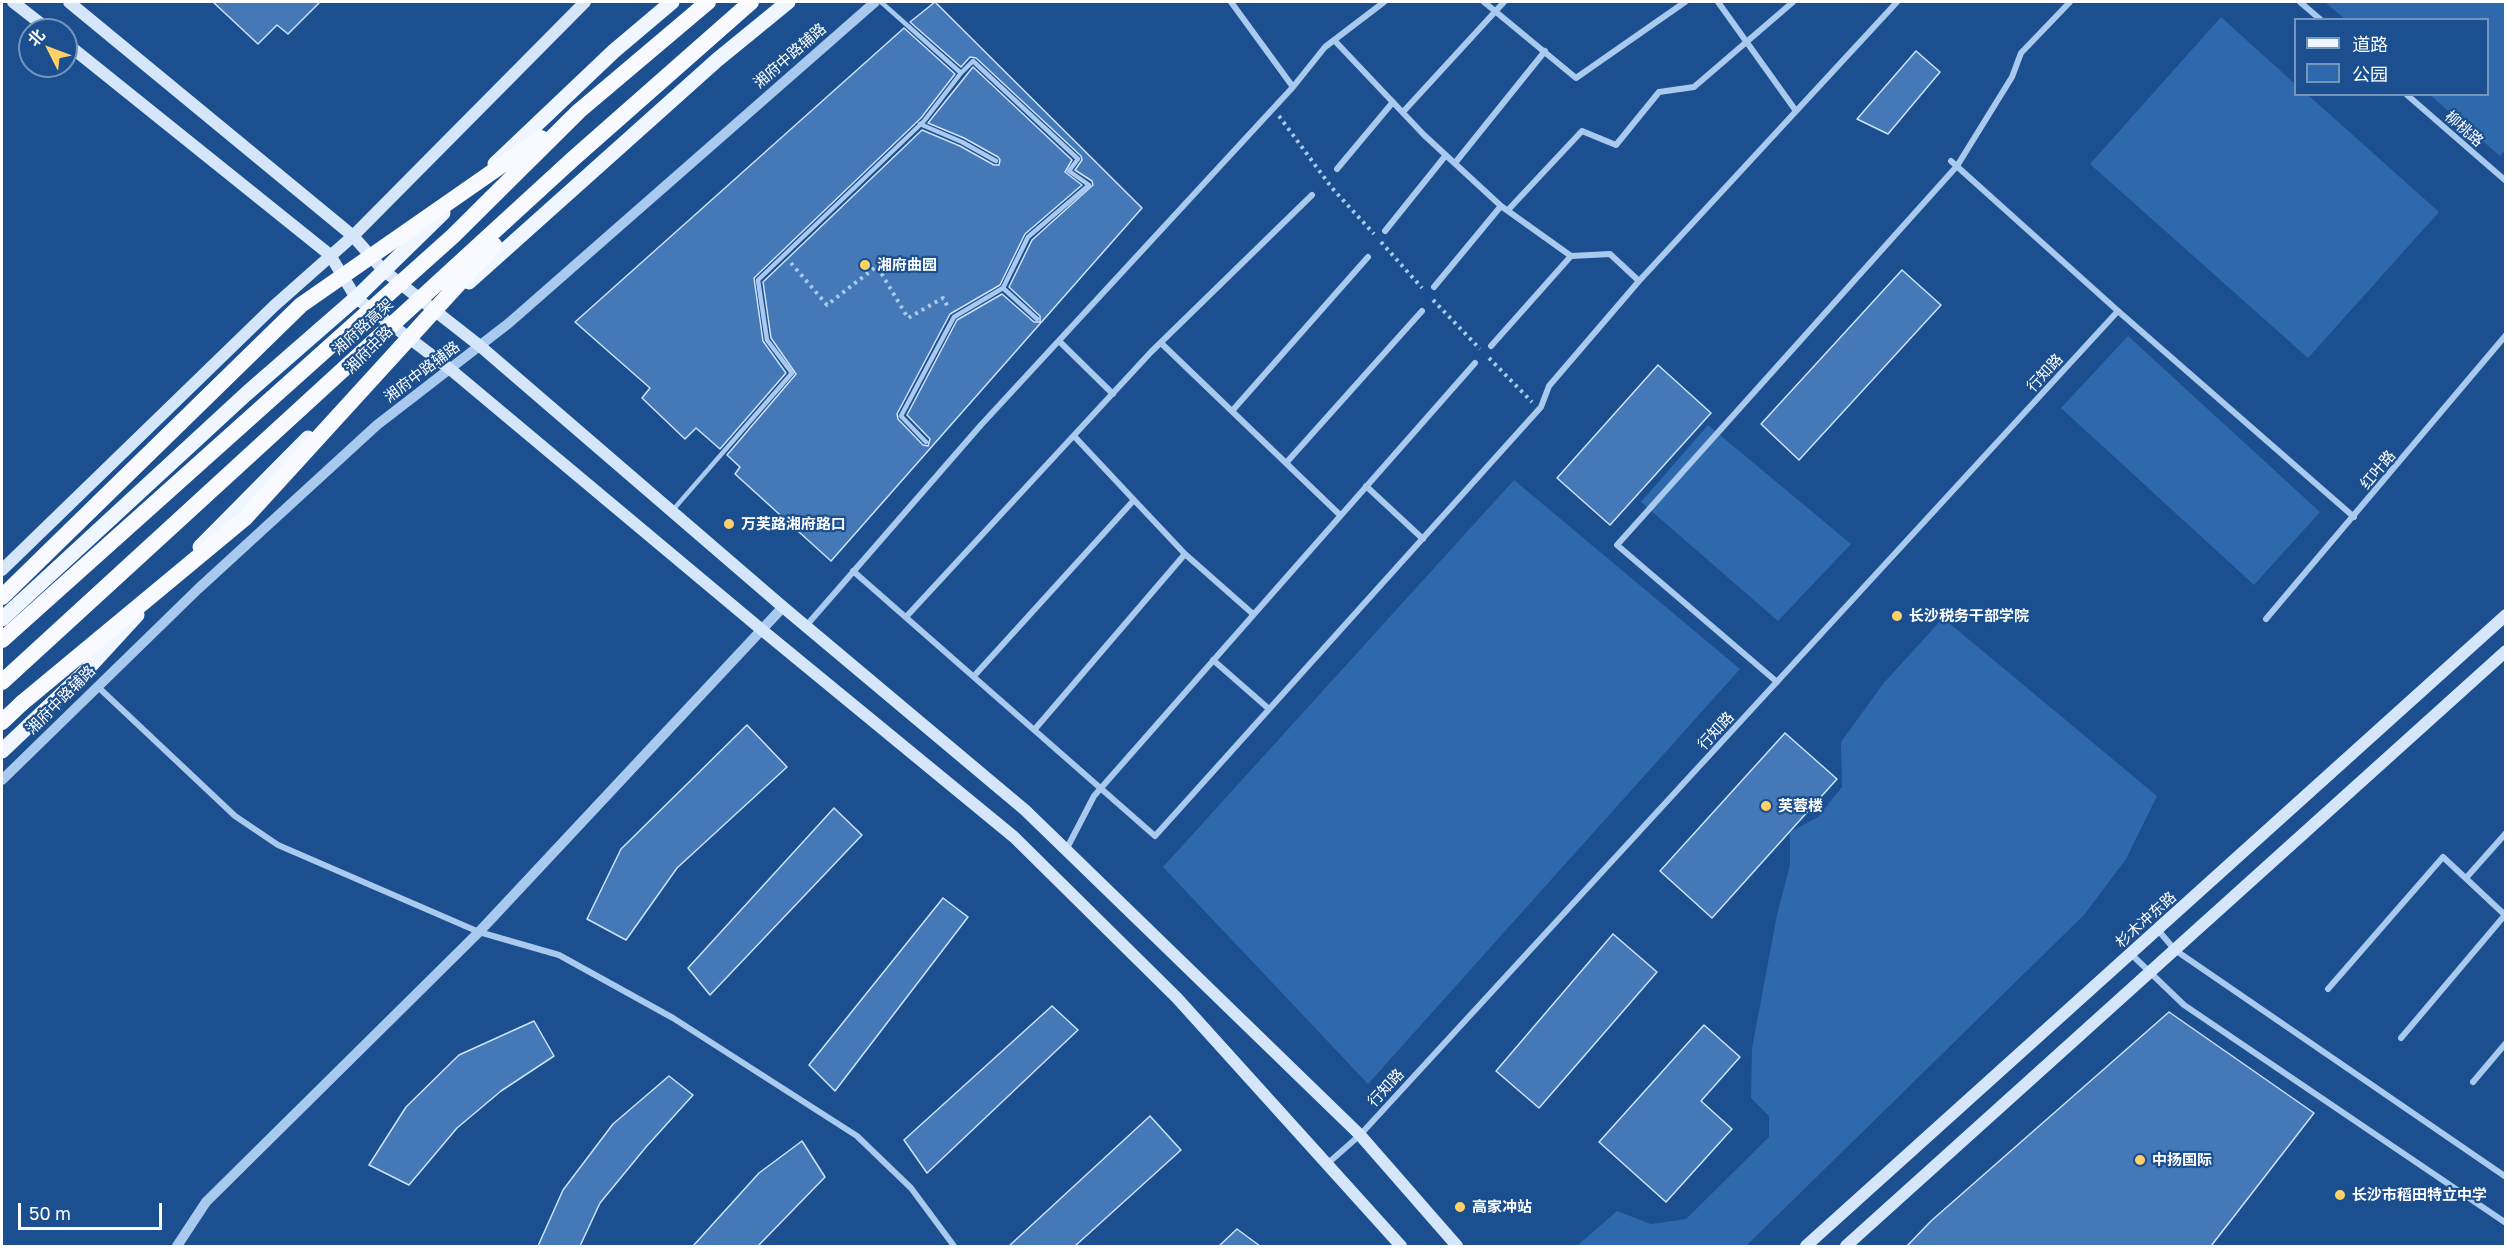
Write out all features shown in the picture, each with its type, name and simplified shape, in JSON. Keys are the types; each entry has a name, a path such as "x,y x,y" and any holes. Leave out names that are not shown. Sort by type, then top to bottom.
{"highway":[{"name":"湘府路高架","path":"2,640 453,236 579,111 708,2"},
{"name":"湘府路高架","path":"2,682 574,158 751,2"},
{"path":"2,597 301,305 579,111"},
{"path":"2,722 245,518 574,158"}],"main road":[{"path":"14,2 34,18"},
{"path":"69,2 353,236 383,270 480,346 783,607 1025,810 1360,1134 1457,1246"},
{"path":"2,570 256,323 353,236 585,2"},
{"path":"2,618 246,394 356,298 614,51 672,2"},
{"name":"湘府中路","path":"2,751 81,676 186,561 408,336 717,60 788,2"},
{"path":"78,53 330,255 356,298 450,369 1014,837 1177,998 1401,1246"},
{"name":"杉木冲东路","path":"1806,1246 2505,615"},
{"path":"1846,1246 2505,651"}],"street":[{"name":"湘府中路辅路","path":"2,780 198,589 377,425 480,346 875,2"},
{"path":"1231,2 1293,87"},
{"path":"806,626 981,425 1274,108 1325,47 1384,2"},
{"path":"1485,2 1576,78 1685,2"},
{"path":"1403,112 1504,2"},
{"path":"1718,2 1796,111"},
{"path":"1508,210 1582,131 1616,145 1659,92 1694,87 1793,2"},
{"path":"854,571 1155,836 1539,410 1549,386 1639,281 1897,2"},
{"path":"1777,682 1617,545 1957,166 2012,77 2022,53 2070,2"},
{"path":"2300,2 2318,18"},
{"path":"1334,40 1403,112 1502,206 1571,256 1610,254 1639,281"},
{"path":"1455,163 1545,51"},
{"name":"柳桃路","path":"2408,96 2505,181"},
{"path":"1337,169 1393,102"},
{"path":"1384,231 1446,154"},
{"path":"1951,160 2118,311 2354,517"},
{"path":"906,617 1161,343 1312,195"},
{"path":"1434,287 1502,206"},
{"path":"1491,346 1571,256"},
{"path":"1232,411 1368,257"},
{"path":"1286,463 1422,310"},
{"name":"行知路","path":"1327,1164 1360,1134 2118,311"},
{"name":"红叶路","path":"2266,619 2505,335"},
{"path":"1059,341 1113,394"},
{"path":"1161,343 1340,515"},
{"path":"1066,850 1094,796 1475,363"},
{"path":"1074,436 1185,554 1253,615"},
{"path":"1366,486 1422,539"},
{"path":"974,676 1134,500"},
{"path":"1035,729 1185,554"},
{"path":"177,1246 206,1202 479,932 783,607"},
{"path":"1213,660 1269,708"},
{"path":"97,685 236,816 278,845 479,932 569,961 673,1017 857,1136 911,1188 954,1246"},
{"path":"2466,878 2505,833"},
{"path":"2328,989 2443,857 2505,915 2401,1038"},
{"path":"2158,930 2175,950 2505,1177"},
{"path":"2131,954 2184,1005 2505,1223"},
{"path":"2473,1082 2505,1043"}],"lane":[{"path":"882,2 961,73"},
{"path":"672,511 792,373 767,340 758,280 920,124 973,61 1078,159 1069,171 1089,185 1028,237 1004,288 954,317 901,416 926,442"},
{"path":"920,124 962,142 996,161"},
{"path":"1004,288 1037,320"}],"path":[{"path":"1274,108 1332,188 1539,410"},
{"path":"784,255 827,305 877,266 908,318 943,298 954,317"}],"green space":[{"path":"2325,2 2505,2 2505,150 2500,156 2431,96 2489,96 2489,18 2344,18"},
{"path":"2221,17 2294,83 2294,96 2309,96 2439,212 2308,358 2090,164"},
{"path":"2128,336 2320,512 2254,585 2061,408"},
{"path":"1708,425 1851,544 1778,621 1641,502"},
{"path":"1514,480 1740,669 1368,1084 1163,867"},
{"path":"1943,618 2157,796 2126,859 2084,915 1746,1246 1577,1246 1617,1211 1651,1224 1686,1219 1769,1137 1769,1116 1751,1098 1752,1048 1777,915 1790,865 1790,832 1818,817 1842,787 1841,742 1883,684"}],"building":[{"path":"213,2 320,2 288,34 277,25 258,44"},
{"name":"湘府曲园","path":"935,2 1142,208 831,561 735,474 740,467 727,455 796,374 771,338 763,282 922,130 960,146 994,165 999,165 998,157 964,138 928,123 973,67 1072,160 1065,172 1082,185 1025,234 1000,285 950,314 897,414 898,419 923,445 928,446 930,439 907,415 957,320 1002,294 1034,322 1040,322 1040,316 1009,287 1032,240 1093,185 1092,181 1075,170 1082,160 1081,156 976,58 970,57 961,67 910,22"},
{"path":"904,28 955,74 921,118 754,278 763,341 786,373 720,449 696,428 685,439 642,398 650,388 575,322"},
{"path":"1916,51 1940,72 1888,134 1857,119"},
{"path":"1902,270 1941,305 1799,460 1761,424"},
{"path":"1658,365 1711,413 1610,525 1557,478"},
{"path":"747,725 787,767 677,868 626,940 587,919 621,849"},
{"name":"芙蓉楼","path":"1785,733 1837,779 1712,918 1660,871"},
{"path":"834,808 862,835 710,995 688,968"},
{"path":"943,898 968,917 835,1091 809,1065"},
{"path":"1613,934 1657,972 1539,1108 1496,1071"},
{"path":"1052,1006 1078,1030 927,1173 904,1140"},
{"name":"中扬国际","path":"2169,1012 2314,1113 2211,1246 1907,1246 1931,1221"},
{"path":"534,1021 554,1056 501,1091 457,1128 409,1185 369,1165 406,1107 459,1055"},
{"path":"1704,1025 1740,1057 1701,1101 1732,1129 1666,1202 1599,1142"},
{"path":"669,1076 693,1095 600,1203 580,1246 538,1246 563,1190 613,1124"},
{"path":"1150,1116 1181,1150 1075,1246 1009,1246"},
{"path":"802,1141 825,1177 758,1246 693,1246 759,1173"},
{"path":"1237,1229 1260,1246 1219,1246"}],"place":[{"name":"湘府曲园","path":"865,265"},
{"name":"万芙路湘府路口","path":"729,524"},
{"name":"长沙税务干部学院","path":"1897,616"},
{"name":"芙蓉楼","path":"1766,806"},
{"name":"中扬国际","path":"2140,1160"},
{"name":"长沙市稻田特立中学","path":"2340,1195"},
{"name":"高家冲站","path":"1460,1207"}]}
